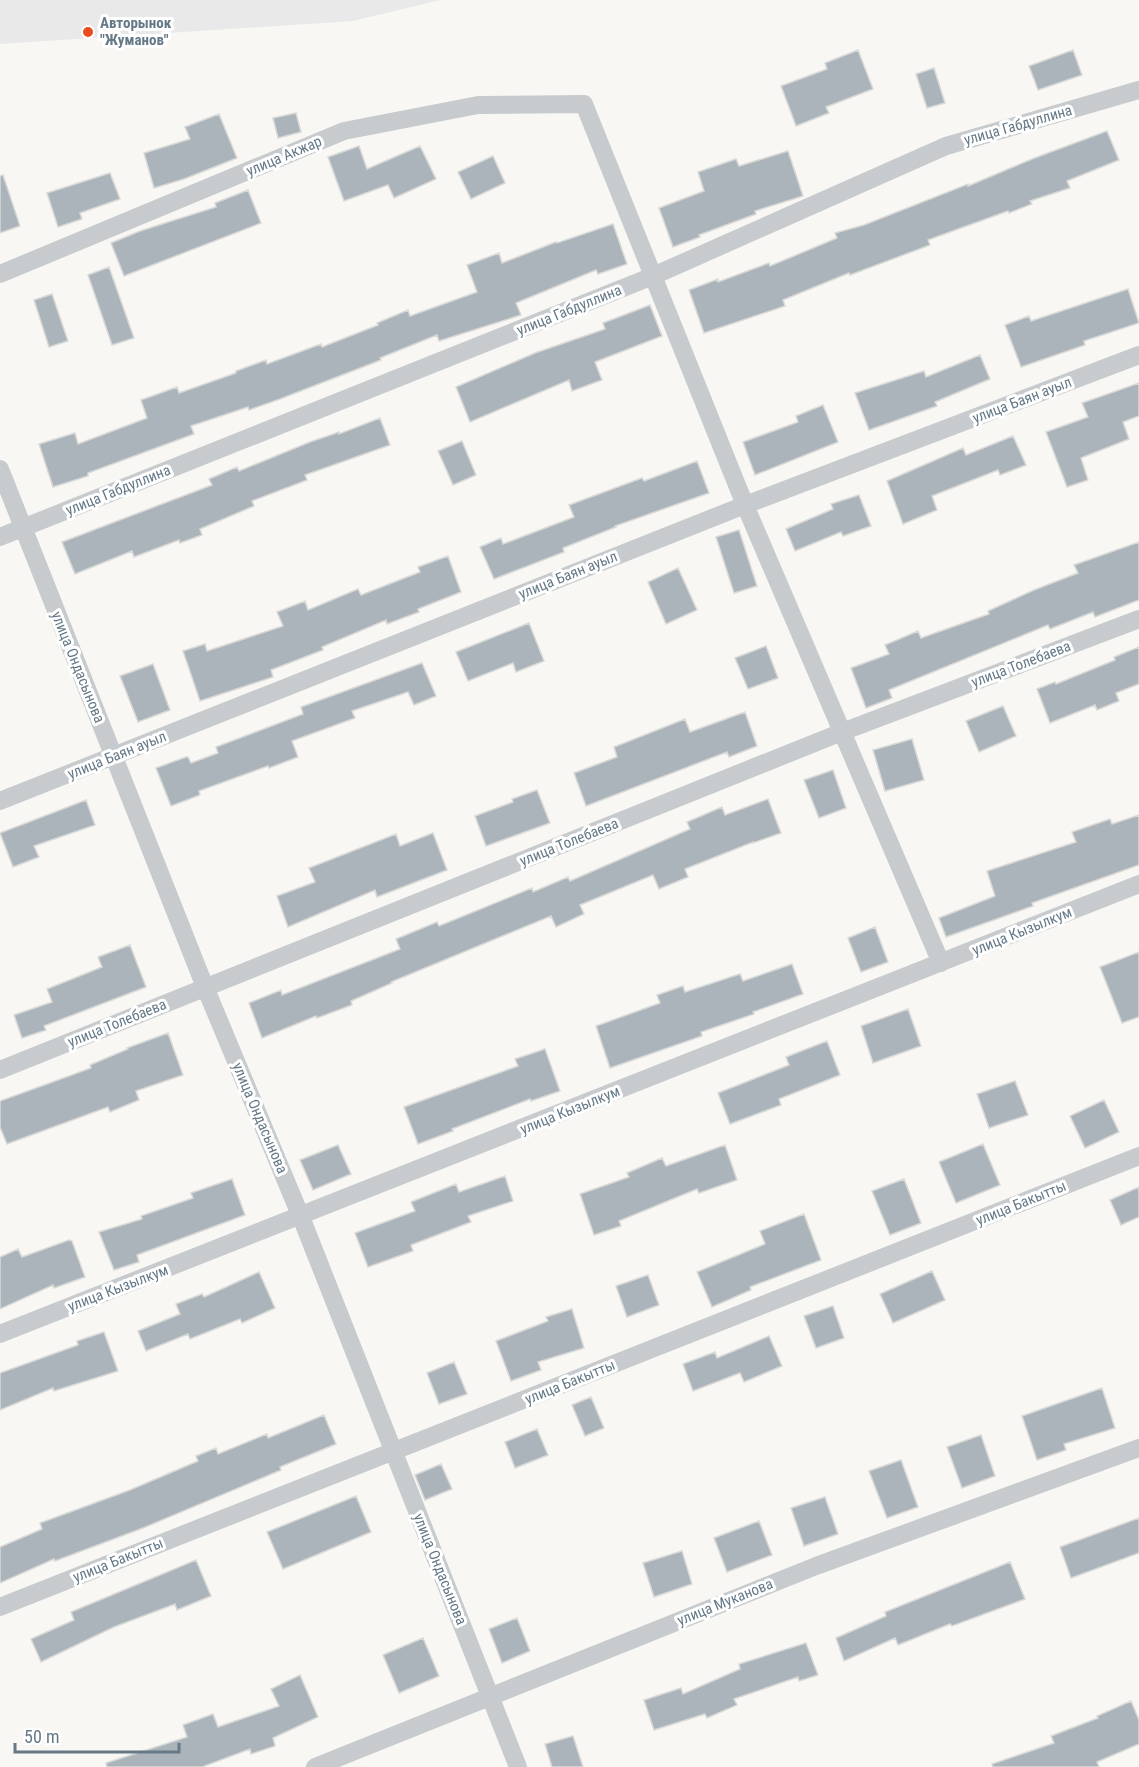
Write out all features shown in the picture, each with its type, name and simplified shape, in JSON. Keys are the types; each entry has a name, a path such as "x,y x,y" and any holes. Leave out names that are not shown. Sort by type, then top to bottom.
{"street":[{"name":"улица Габдуллина","path":"0,537 653,276 946,146 1139,90"},
{"name":"улица Акжар","path":"0,274 344,131 478,105 584,104 653,276"},
{"path":"653,276 745,505 941,963"},
{"name":"улица Баян ауыл","path":"0,801 745,505 1139,355"},
{"name":"улица Ондасынова","path":"0,469 206,987 301,1217 518,1767"},
{"name":"улица Толебаева","path":"0,1070 842,732 1139,619"},
{"name":"улица Кызылкум","path":"0,1334 1139,884"},
{"name":"улица Бакытты","path":"0,1607 1139,1156"},
{"name":"улица Муканова","path":"315,1767 816,1566 1139,1448"}],"shaded area":[{"name":"Авторынок \"Жуманов\"","path":"0,0 440,0 353,21 0,44"}],"building":[{"path":"858,50 873,89 826,107 829,113 796,126 781,86 827,69 825,63"},
{"path":"1073,50 1082,75 1038,90 1029,66"},
{"path":"934,68 945,103 927,108 916,74"},
{"path":"296,113 301,132 278,138 273,118"},
{"path":"219,114 237,158 154,188 144,153 190,139 185,127"},
{"path":"1107,131 1119,160 1067,181 1070,188 1030,201 1032,204 1009,213 1008,211 928,240 930,245 850,275 849,273 783,300 785,306 704,333 689,290 769,263 770,266 837,238 835,233 864,225 968,184 968,186"},
{"path":"359,146 367,169 420,146 436,179 394,198 388,185 344,201 328,157"},
{"path":"788,151 803,196 755,211 756,214 673,247 659,208 704,191 698,172 736,159 739,166"},
{"path":"493,156 505,183 471,199 458,172"},
{"path":"110,173 120,199 80,213 82,219 58,227 47,193"},
{"path":"3,175 20,226 0,233 0,176"},
{"path":"248,190 261,223 124,276 111,243 140,231 216,207 215,203"},
{"path":"613,224 627,264 598,274 596,270 516,303 521,315 439,341 437,335 380,358 381,360 280,399 191,426 194,434 88,473 88,476 53,487 39,444 75,433 78,444 147,418 141,400 177,387 179,393 266,360 267,364 321,344 322,347 378,325 377,323 408,310 410,316 477,292 467,265 499,253 502,263 556,242"},
{"path":"109,267 134,338 112,345 88,275"},
{"path":"1128,289 1139,323 1084,341 1085,345 1021,367 1005,325 1029,316 1031,321"},
{"path":"52,294 68,341 49,347 34,300"},
{"path":"650,305 662,336 595,362 602,380 572,391 569,380 470,422 456,387 535,353 605,329 603,323"},
{"path":"980,355 990,379 935,402 937,406 869,430 855,393 924,371 926,377"},
{"path":"1139,383 1139,416 1123,422 1129,439 1081,458 1088,480 1067,487 1046,432 1088,417 1082,403"},
{"path":"823,405 838,442 755,475 743,442 798,422 796,416"},
{"path":"380,418 390,445 305,475 307,480 252,501 254,506 200,529 202,535 180,543 179,540 134,557 132,551 75,574 62,542 212,485 209,479 237,467 239,471 310,442 339,432 339,434"},
{"path":"1013,436 1026,465 1000,475 998,470 932,496 937,510 903,524 887,481 963,448 966,455"},
{"path":"462,441 476,475 453,485 438,451"},
{"path":"697,461 709,493 615,526 563,548 564,552 494,579 480,547 501,538 503,544 574,517 569,505 642,478 644,481"},
{"path":"859,495 871,526 843,536 841,532 795,551 786,529 833,509 831,504"},
{"path":"739,530 757,586 734,593 716,537"},
{"path":"1139,542 1139,600 1095,617 1093,612 1050,629 1048,625 889,690 892,698 866,708 851,668 889,654 885,645 918,631 921,638 989,614 988,611 1078,573 1074,565"},
{"path":"448,556 461,592 387,624 386,620 322,647 323,650 271,670 273,677 200,701 183,651 205,644 207,651 283,626 277,612 305,601 308,610 358,589 361,595 420,572 418,567"},
{"path":"678,568 697,610 666,624 648,582"},
{"path":"529,623 544,661 516,672 513,663 468,681 456,652"},
{"path":"766,646 778,678 748,689 735,658"},
{"path":"1139,647 1139,684 1116,693 1119,701 1097,710 1095,705 1050,723 1037,689 1055,682 1056,684 1115,660 1114,657"},
{"path":"422,663 436,696 414,705 408,692 352,711 355,718 292,741 298,757 199,791 200,795 171,806 156,768 186,757 191,763 218,753 216,747 303,714 301,707"},
{"path":"153,664 170,710 138,722 120,676"},
{"path":"1003,706 1016,736 979,752 966,721"},
{"path":"745,712 757,746 729,757 727,752 586,806 574,773 617,757 614,747 685,719 690,732"},
{"path":"912,739 924,780 885,791 873,750"},
{"path":"833,770 846,808 819,818 804,780"},
{"path":"537,790 550,823 486,846 475,816"},
{"path":"768,799 781,833 685,869 688,877 659,889 653,875 580,905 584,914 556,927 551,916 391,982 351,1001 352,1005 317,1018 316,1016 262,1038 249,1003 281,990 282,995 400,949 396,939 437,922 439,926 532,888 533,892 568,877 570,881 690,829 687,822 722,807 725,815"},
{"path":"86,800 95,825 34,846 39,857 13,867 0,833"},
{"path":"1139,815 1139,865 946,937 939,918 995,896 987,871 1076,842 1072,832 1110,819 1112,824"},
{"path":"433,833 447,870 377,897 375,890 288,927 277,896 315,882 309,868 396,834 400,846"},
{"path":"875,927 888,962 861,972 848,938"},
{"path":"130,945 146,987 44,1026 46,1030 22,1038 14,1015 52,1002 47,989 102,967 98,957"},
{"path":"1139,952 1139,1017 1122,1023 1100,967"},
{"path":"792,964 803,994 701,1032 702,1036 610,1068 596,1026 660,1003 657,995 683,986 685,992 740,974 743,981"},
{"path":"908,1009 921,1046 873,1063 861,1026"},
{"path":"168,1033 183,1075 136,1091 139,1100 110,1112 108,1107 7,1144 0,1127 0,1101 91,1068 90,1065 127,1048"},
{"path":"827,1041 840,1075 779,1099 781,1105 730,1124 718,1093 789,1065 786,1057"},
{"path":"545,1049 560,1091 531,1101 530,1099 418,1144 404,1107 518,1066 515,1059"},
{"path":"1015,1081 1028,1115 989,1128 977,1094"},
{"path":"1104,1100 1119,1132 1085,1148 1070,1116"},
{"path":"983,1144 1000,1185 956,1203 939,1162"},
{"path":"338,1145 351,1174 313,1190 300,1160"},
{"path":"725,1145 737,1180 699,1193 697,1189 619,1221 621,1226 594,1235 580,1194 629,1177 627,1173 662,1158 666,1166"},
{"path":"505,1176 513,1201 468,1216 471,1222 411,1245 413,1251 368,1267 355,1233 415,1211 411,1202 456,1184 459,1192"},
{"path":"232,1179 245,1215 137,1255 139,1262 114,1270 99,1232 142,1219 141,1216 193,1198 191,1193"},
{"path":"904,1179 921,1223 890,1235 872,1191"},
{"path":"1139,1187 1139,1217 1121,1225 1110,1200"},
{"path":"804,1214 821,1260 750,1287 751,1290 712,1307 697,1272 765,1244 760,1231"},
{"path":"69,1240 72,1241 85,1277 54,1288 53,1285 0,1309 0,1257 18,1249 22,1257"},
{"path":"932,1271 945,1300 893,1323 880,1294"},
{"path":"259,1272 275,1308 242,1323 240,1319 190,1339 188,1334 146,1351 138,1331 180,1314 176,1304 202,1294 204,1297"},
{"path":"648,1275 659,1305 627,1317 616,1286"},
{"path":"833,1306 844,1338 816,1348 804,1316"},
{"path":"572,1309 584,1348 538,1362 541,1370 511,1381 496,1341 548,1321 546,1317"},
{"path":"104,1332 118,1371 54,1391 53,1388 0,1410 0,1373 78,1345 77,1341"},
{"path":"769,1336 782,1366 744,1382 740,1373 693,1391 683,1364 715,1352 717,1358"},
{"path":"454,1362 467,1394 439,1404 427,1373"},
{"path":"1102,1388 1115,1428 1064,1444 1066,1450 1037,1460 1022,1416"},
{"path":"591,1397 604,1428 585,1436 572,1405"},
{"path":"324,1415 336,1444 280,1467 281,1470 143,1528 55,1561 54,1559 0,1583 0,1547 42,1529 40,1523 130,1490 198,1461 196,1456 216,1448 218,1454 267,1434 268,1438"},
{"path":"537,1429 548,1455 515,1468 505,1442"},
{"path":"981,1435 995,1476 962,1488 947,1447"},
{"path":"901,1460 918,1507 887,1518 869,1471"},
{"path":"441,1464 452,1489 425,1500 415,1475"},
{"path":"356,1496 371,1532 283,1569 267,1532"},
{"path":"825,1497 838,1534 804,1546 791,1508"},
{"path":"1139,1518 1139,1553 1071,1578 1060,1547"},
{"path":"759,1521 772,1555 727,1572 714,1538"},
{"path":"682,1551 692,1584 654,1597 643,1563"},
{"path":"196,1560 211,1596 177,1610 175,1604 114,1627 41,1662 31,1639 74,1620 71,1612"},
{"path":"1010,1562 1025,1599 952,1626 950,1624 898,1645 895,1638 844,1661 836,1638 886,1616 885,1612"},
{"path":"517,1618 530,1651 502,1663 489,1629"},
{"path":"423,1638 439,1676 399,1693 383,1655"},
{"path":"806,1643 818,1675 799,1681 798,1677 734,1699 737,1705 707,1718 705,1714 654,1730 644,1700 681,1688 683,1694 740,1669 739,1664"},
{"path":"300,1675 318,1717 273,1738 275,1746 251,1754 250,1749 202,1767 107,1767 106,1763 187,1737 183,1725 213,1714 218,1727 279,1706 271,1689"},
{"path":"1131,1701 1139,1720 1139,1744 1097,1762 1099,1767 993,1767 992,1764 1054,1743 1051,1736 1098,1718 1097,1716"},
{"path":"573,1736 583,1767 552,1767 545,1744"}],"place":[{"name":"Авторынок \"Жуманов\"","path":"88,32"}]}
